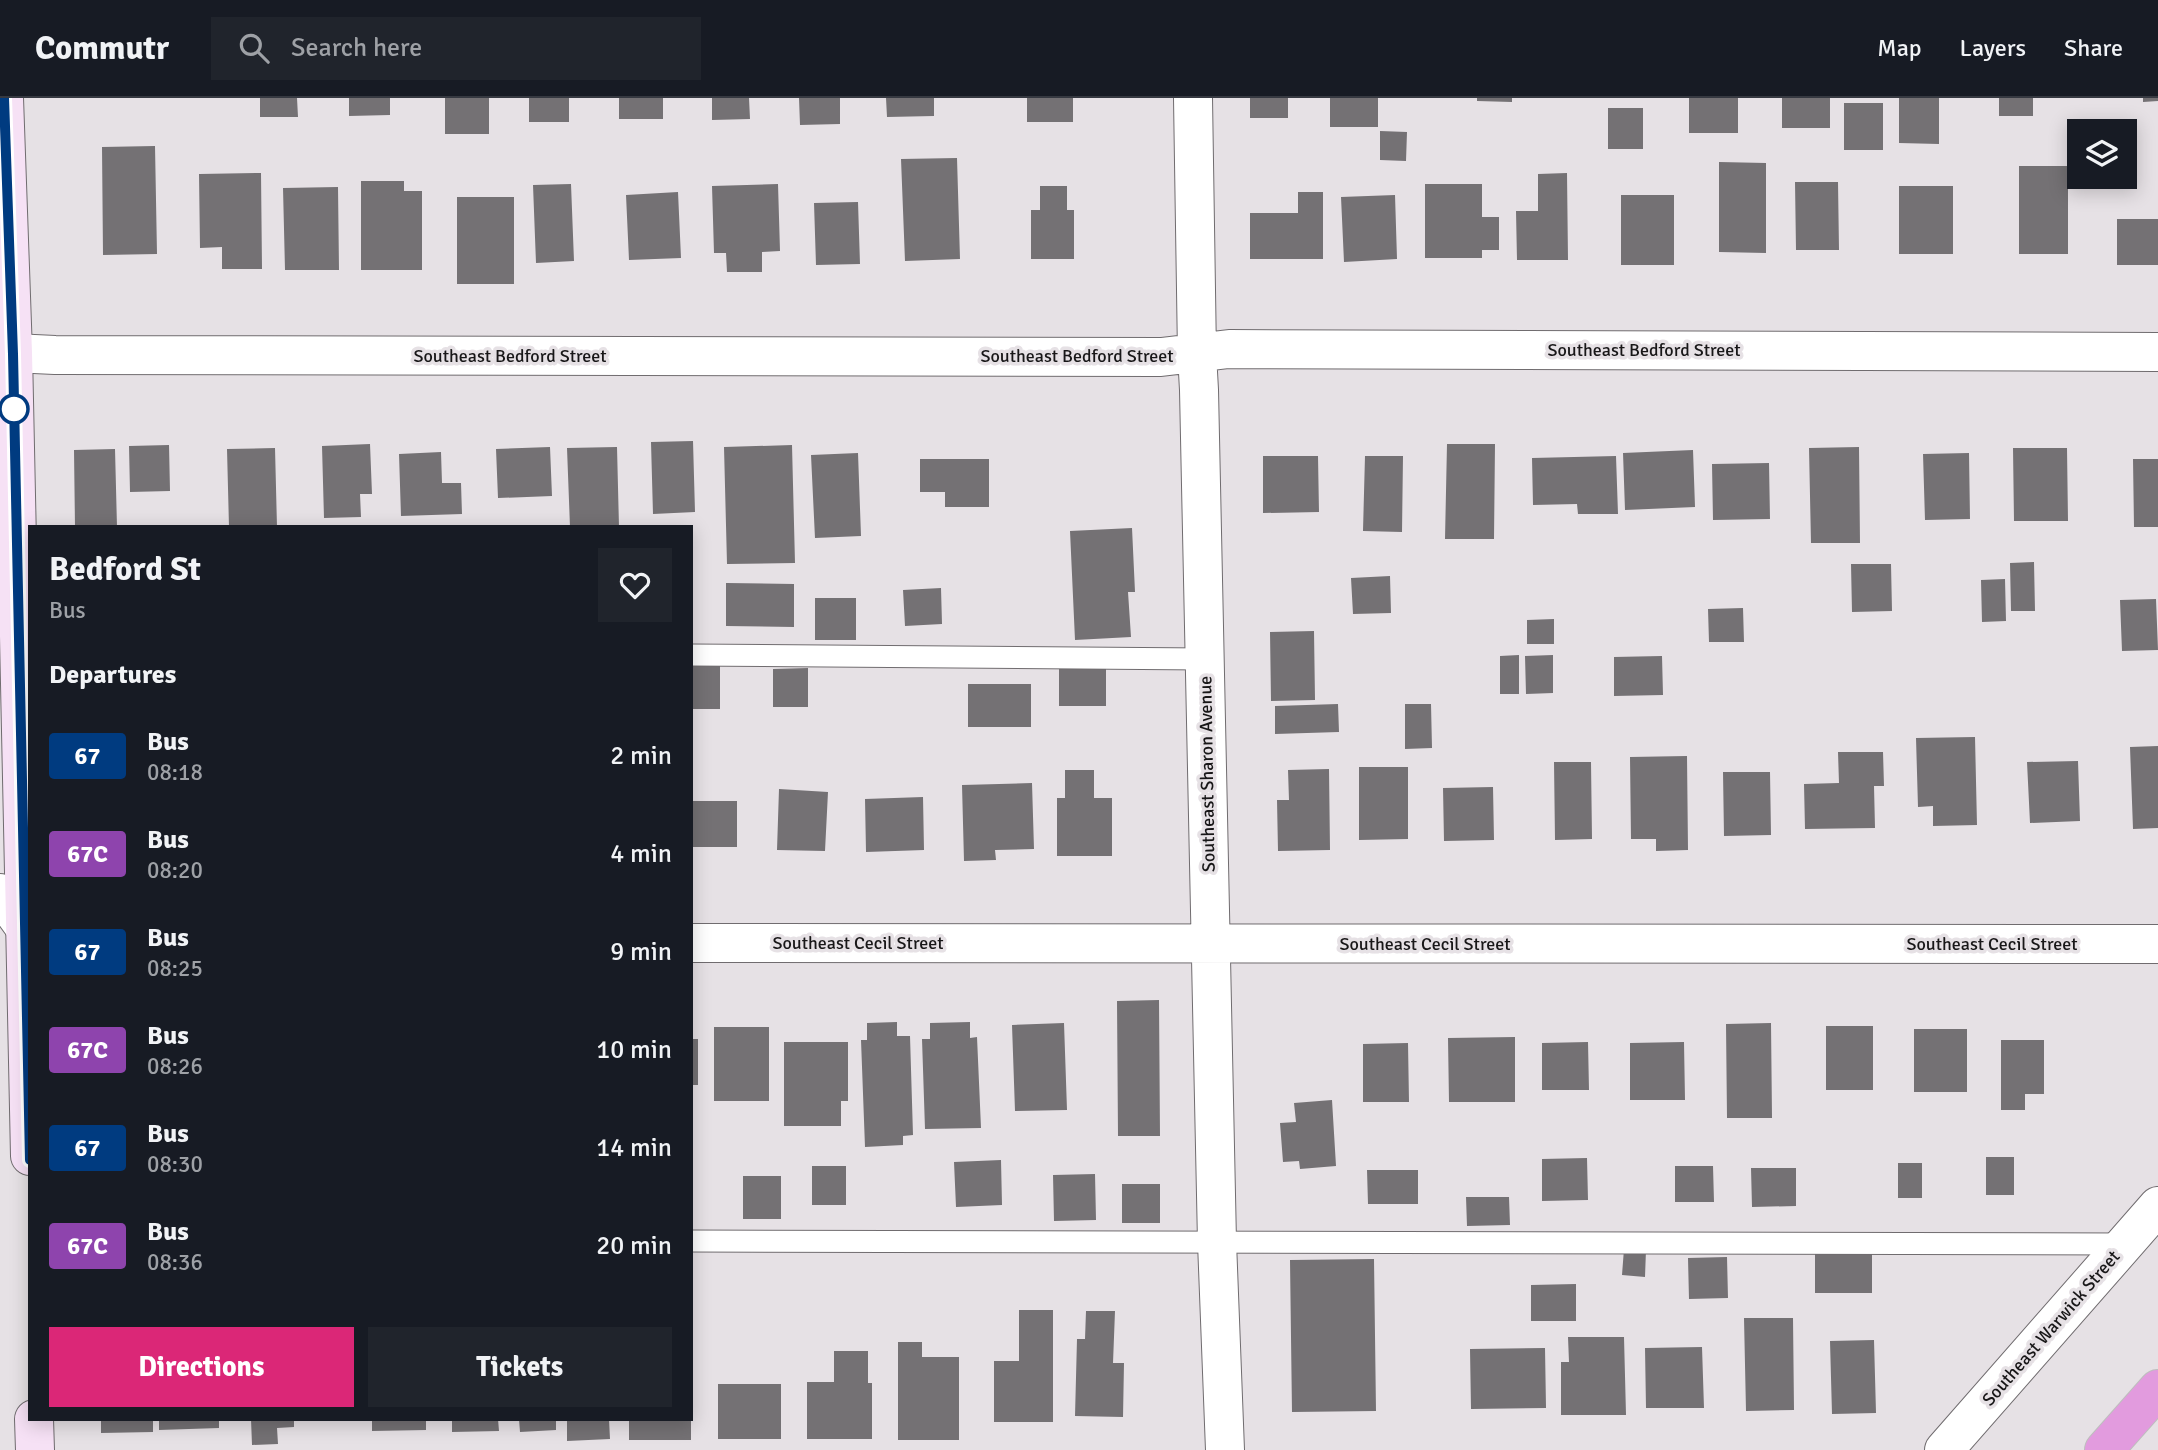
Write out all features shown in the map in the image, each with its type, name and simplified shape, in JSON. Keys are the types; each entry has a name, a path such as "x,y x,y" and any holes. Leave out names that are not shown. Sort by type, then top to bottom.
{"highway":[{"path":"2104,1450 2158,1389"}],"street":[{"path":"4,98 6,348 24,650 28,1005"},
{"name":"Southeast Sharon Avenue","path":"1193,98 1210,944 1224,1450"},
{"name":"Southeast Bedford Street","path":"6,348 1106,357 1161,357 1229,349 2158,352"},
{"path":"0,893 27,929"},
{"name":"Southeast Cecil Street","path":"693,943 2158,944"},
{"name":"Southeast Warwick Street","path":"1944,1450 2158,1206"},
{"path":"34,1421 35,1450"}],"lane":[{"path":"693,655 1205,659"},
{"path":"693,1241 2125,1244"}],"building":[{"path":"260,98 297,98 298,117 260,117"},
{"path":"349,98 390,98 390,115 349,116"},
{"path":"445,98 489,98 489,134 445,134"},
{"path":"529,98 569,98 569,122 529,122"},
{"path":"619,98 663,98 663,119 619,119"},
{"path":"712,98 749,98 750,119 712,120"},
{"path":"799,98 840,98 840,124 800,125"},
{"path":"886,98 934,98 934,116 887,117"},
{"path":"1027,98 1073,98 1073,122 1027,122"},
{"path":"1250,98 1288,98 1288,118 1250,118"},
{"path":"1330,98 1378,98 1378,127 1330,127"},
{"path":"1477,98 1512,98 1512,102 1477,101"},
{"path":"1689,98 1738,98 1738,133 1689,133"},
{"path":"1782,98 1830,98 1830,128 1782,128"},
{"path":"1899,98 1939,98 1939,144 1899,143"},
{"path":"1999,98 2033,98 2033,116 1999,116"},
{"path":"2143,98 2158,98 2158,101 2143,102"},
{"path":"1844,103 1883,103 1883,150 1844,150"},
{"path":"1608,108 1643,108 1643,149 1608,149"},
{"path":"1380,131 1407,132 1406,161 1380,160"},
{"path":"155,146 157,254 103,255 102,147"},
{"path":"957,158 960,259 905,261 901,159"},
{"path":"1719,162 1766,163 1766,253 1719,252"},
{"path":"2019,166 2067,166 2068,254 2019,254"},
{"path":"261,173 262,269 222,269 222,247 200,248 199,174"},
{"path":"1567,173 1568,260 1517,260 1516,211 1538,211 1538,174"},
{"path":"361,181 404,181 404,191 422,191 422,270 361,270"},
{"path":"1795,182 1838,182 1839,250 1796,250"},
{"path":"571,184 574,261 536,263 533,185"},
{"path":"778,184 780,251 762,252 762,272 727,272 726,253 714,253 712,186"},
{"path":"1425,184 1482,184 1482,217 1499,217 1499,250 1482,250 1482,258 1425,258"},
{"path":"1040,186 1067,186 1067,210 1074,210 1074,259 1031,259 1031,210 1040,210"},
{"path":"1899,186 1953,186 1953,254 1899,254"},
{"path":"338,187 339,270 285,270 283,188"},
{"path":"678,192 681,258 629,260 626,195"},
{"path":"1298,192 1323,192 1323,259 1250,259 1250,213 1298,213"},
{"path":"1395,195 1397,259 1344,262 1341,197"},
{"path":"1621,195 1674,195 1674,265 1621,265"},
{"path":"457,197 514,197 514,284 457,284"},
{"path":"858,202 860,264 816,265 814,203"},
{"path":"2117,219 2158,219 2158,265 2117,265"},
{"path":"693,441 695,512 653,514 651,442"},
{"path":"370,444 372,494 360,494 361,517 324,518 322,446"},
{"path":"1447,444 1495,444 1494,539 1445,539"},
{"path":"169,445 170,491 130,492 129,446"},
{"path":"792,445 795,563 727,564 724,447"},
{"path":"550,447 552,496 498,498 496,449"},
{"path":"617,447 619,525 570,525 567,448"},
{"path":"1859,447 1860,543 1811,543 1809,448"},
{"path":"275,448 277,525 229,525 227,449"},
{"path":"2013,448 2067,448 2068,521 2014,521"},
{"path":"115,449 117,525 75,525 74,450"},
{"path":"1693,450 1695,507 1625,510 1623,453"},
{"path":"441,452 442,483 461,483 462,514 401,516 399,454"},
{"path":"858,453 861,536 815,538 811,455"},
{"path":"1969,453 1970,519 1925,520 1923,454"},
{"path":"1263,456 1318,456 1319,512 1263,513"},
{"path":"1365,456 1403,456 1402,532 1363,531"},
{"path":"1616,456 1618,514 1578,514 1577,504 1533,505 1532,458"},
{"path":"920,459 989,459 989,507 945,507 945,492 920,492"},
{"path":"2133,459 2158,459 2158,527 2134,527"},
{"path":"1769,463 1770,519 1713,520 1712,464"},
{"path":"1132,528 1135,592 1128,592 1131,637 1075,640 1070,531"},
{"path":"2034,562 2035,611 2011,611 2010,563"},
{"path":"1851,564 1891,564 1892,611 1852,612"},
{"path":"1390,576 1391,613 1353,614 1351,578"},
{"path":"2005,579 2006,621 1982,622 1981,580"},
{"path":"726,583 794,584 794,627 726,626"},
{"path":"941,588 942,624 905,626 903,590"},
{"path":"815,598 856,598 856,640 815,640"},
{"path":"2156,599 2158,650 2122,651 2120,600"},
{"path":"1743,608 1744,642 1709,642 1708,609"},
{"path":"1554,619 1554,644 1527,644 1527,620"},
{"path":"1314,631 1315,700 1271,701 1270,632"},
{"path":"1519,655 1519,694 1500,694 1500,656"},
{"path":"1553,655 1553,693 1526,694 1525,656"},
{"path":"1662,656 1663,695 1614,696 1614,657"},
{"path":"693,664 720,664 720,709 693,709"},
{"path":"1059,666 1106,666 1106,706 1059,706"},
{"path":"808,668 808,707 773,707 773,669"},
{"path":"968,684 1031,684 1031,727 968,727"},
{"path":"1338,704 1339,732 1275,734 1275,706"},
{"path":"1405,704 1431,704 1432,748 1405,749"},
{"path":"1975,737 1977,825 1933,826 1933,806 1918,807 1916,738"},
{"path":"2158,746 2158,828 2133,829 2130,747"},
{"path":"1838,752 1883,752 1884,786 1874,786 1875,828 1805,829 1804,784 1839,783"},
{"path":"1687,756 1688,850 1656,851 1656,839 1631,839 1630,757"},
{"path":"2078,761 2080,821 2030,823 2027,762"},
{"path":"1554,762 1591,762 1592,839 1555,840"},
{"path":"1359,767 1408,767 1408,839 1359,840"},
{"path":"1329,769 1330,850 1278,851 1277,800 1289,800 1288,770"},
{"path":"1065,770 1094,770 1094,798 1112,798 1112,856 1057,856 1057,798 1065,798"},
{"path":"1723,772 1770,772 1771,835 1724,836"},
{"path":"1032,783 1034,849 995,850 996,860 964,861 962,785"},
{"path":"1493,787 1494,840 1444,841 1443,788"},
{"path":"779,789 828,792 825,851 777,850"},
{"path":"923,797 924,850 866,852 865,799"},
{"path":"693,801 737,801 737,847 693,847"},
{"path":"1159,1000 1160,1136 1118,1136 1117,1001"},
{"path":"897,1022 897,1036 910,1036 913,1135 903,1136 903,1145 865,1147 861,1040 867,1040 867,1023"},
{"path":"970,1022 970,1038 977,1037 981,1128 925,1129 922,1039 930,1039 930,1023"},
{"path":"1064,1023 1067,1110 1015,1111 1012,1025"},
{"path":"1771,1023 1772,1118 1727,1118 1726,1024"},
{"path":"1826,1026 1873,1026 1873,1090 1826,1090"},
{"path":"714,1027 769,1027 769,1101 714,1101"},
{"path":"1914,1029 1967,1029 1967,1092 1914,1092"},
{"path":"1515,1037 1515,1102 1449,1102 1448,1038"},
{"path":"693,1039 698,1039 698,1085 693,1085"},
{"path":"2001,1040 2044,1040 2044,1094 2025,1094 2025,1110 2001,1110"},
{"path":"784,1042 848,1042 848,1101 841,1101 841,1126 784,1126"},
{"path":"1588,1042 1589,1090 1542,1090 1542,1043"},
{"path":"1684,1042 1685,1100 1630,1100 1630,1043"},
{"path":"1408,1043 1409,1102 1363,1102 1363,1044"},
{"path":"1332,1100 1336,1166 1300,1169 1299,1161 1283,1162 1280,1123 1296,1122 1294,1103"},
{"path":"1986,1157 2014,1157 2014,1195 1986,1195"},
{"path":"1587,1158 1588,1200 1542,1201 1542,1159"},
{"path":"1001,1160 1002,1205 956,1207 954,1162"},
{"path":"1898,1163 1922,1163 1922,1198 1898,1198"},
{"path":"812,1166 846,1166 846,1205 812,1205"},
{"path":"1675,1166 1713,1166 1714,1202 1675,1202"},
{"path":"1751,1168 1796,1168 1796,1206 1752,1207"},
{"path":"1367,1170 1418,1170 1418,1204 1368,1204"},
{"path":"1095,1174 1096,1220 1054,1221 1053,1175"},
{"path":"743,1176 781,1176 781,1219 743,1219"},
{"path":"1122,1184 1160,1184 1160,1223 1122,1223"},
{"path":"1466,1197 1509,1197 1510,1225 1467,1226"},
{"path":"1624,1249 1646,1250 1645,1277 1622,1275"},
{"path":"1815,1251 1872,1251 1872,1293 1815,1293"},
{"path":"1727,1257 1728,1298 1689,1299 1688,1258"},
{"path":"1374,1259 1376,1411 1292,1412 1290,1260"},
{"path":"1576,1284 1576,1321 1531,1321 1531,1285"},
{"path":"1019,1310 1053,1310 1053,1422 994,1422 994,1361 1019,1361"},
{"path":"1086,1311 1115,1311 1113,1363 1124,1363 1123,1417 1075,1416 1077,1339 1085,1339"},
{"path":"1744,1318 1793,1318 1794,1410 1746,1411"},
{"path":"1568,1337 1624,1337 1626,1415 1561,1415 1561,1362 1569,1362"},
{"path":"1874,1340 1876,1413 1832,1414 1830,1341"},
{"path":"898,1342 922,1342 922,1357 959,1357 959,1440 898,1440"},
{"path":"1702,1347 1704,1408 1646,1408 1645,1348"},
{"path":"1545,1348 1546,1408 1471,1409 1470,1349"},
{"path":"834,1351 868,1351 868,1383 872,1383 872,1439 807,1439 807,1382 834,1382"},
{"path":"718,1384 781,1384 781,1439 718,1439"},
{"path":"101,1421 153,1421 153,1432 101,1433"},
{"path":"159,1421 219,1421 219,1428 159,1430"},
{"path":"251,1421 294,1421 294,1427 277,1428 278,1444 252,1445"},
{"path":"372,1421 426,1421 426,1430 372,1431"},
{"path":"452,1421 498,1421 499,1431 452,1432"},
{"path":"519,1421 556,1421 556,1430 520,1432"},
{"path":"567,1421 609,1421 610,1439 567,1441"},
{"path":"629,1421 691,1421 691,1440 629,1440"}],"bus line":[{"name":"67","path":"4,98 13,354 28,1065"}]}
